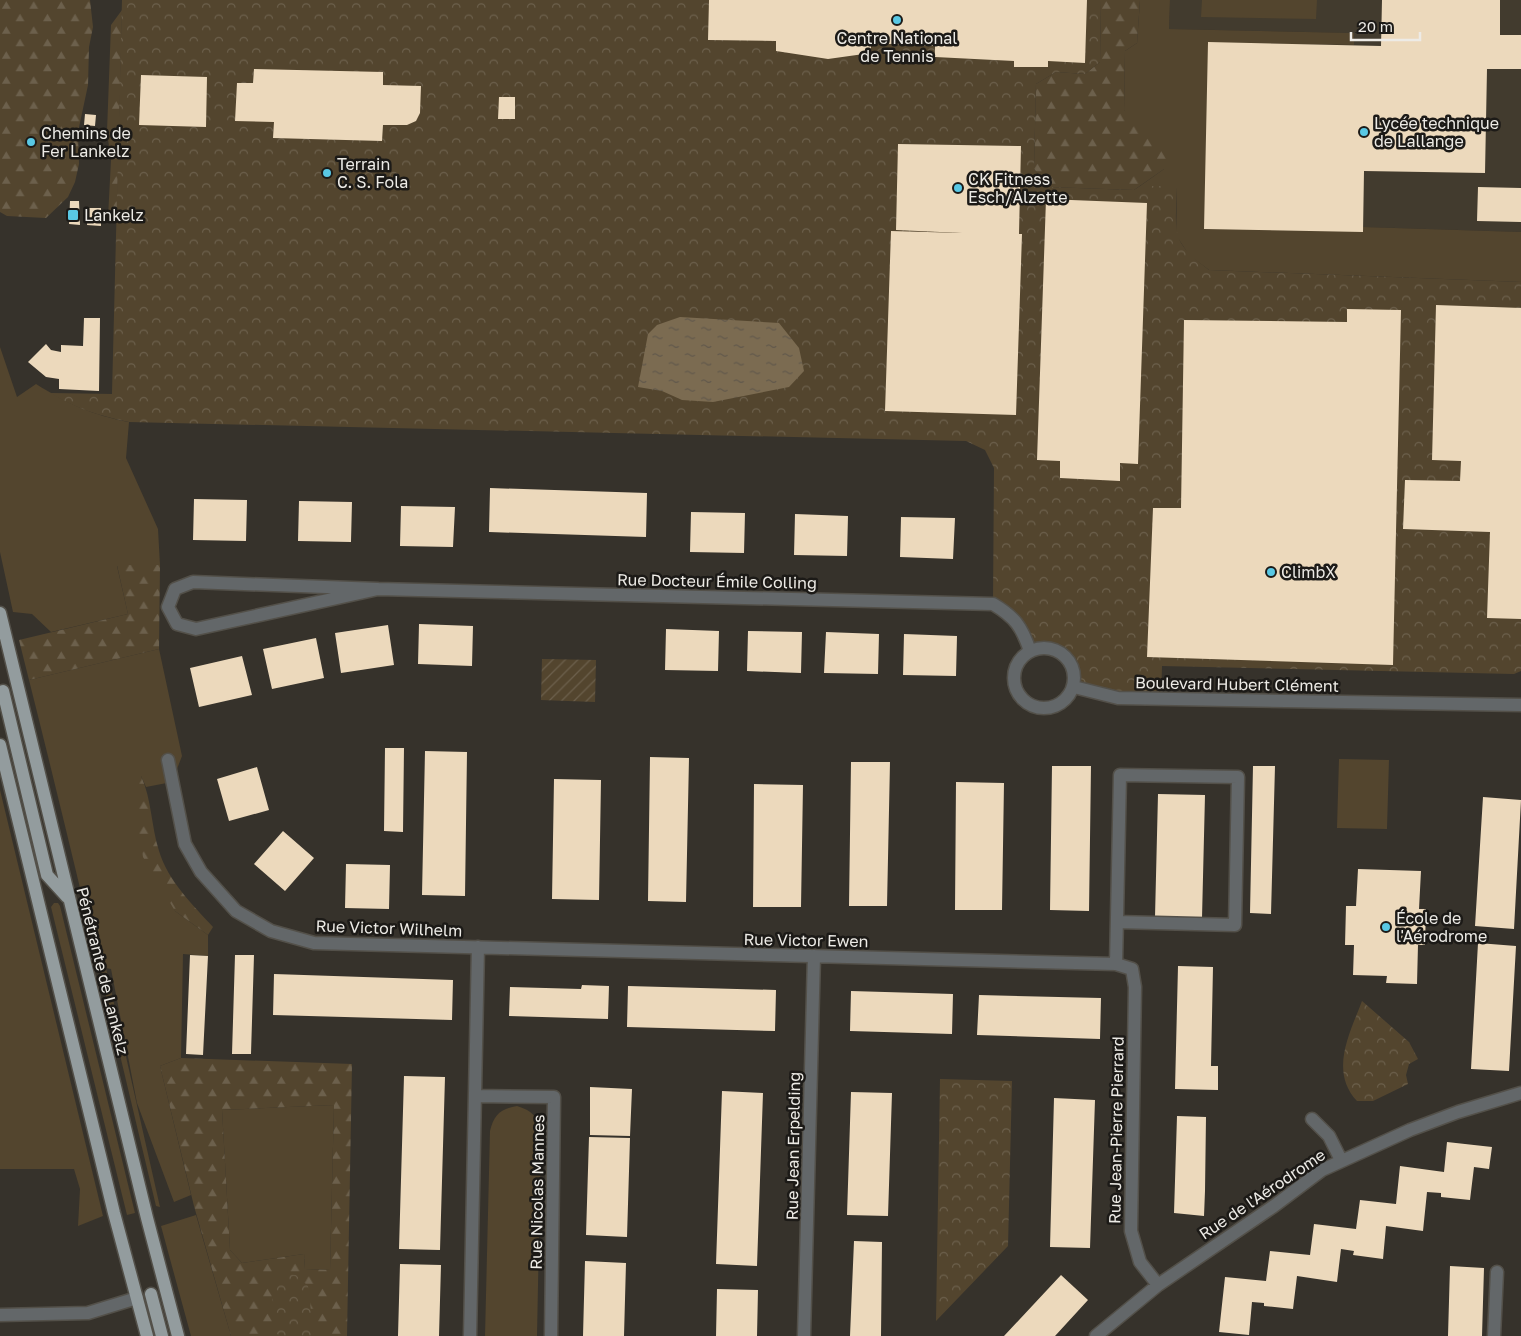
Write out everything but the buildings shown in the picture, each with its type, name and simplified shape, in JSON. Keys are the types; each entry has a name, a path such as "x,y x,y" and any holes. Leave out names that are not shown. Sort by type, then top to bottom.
{"main road":[{"name":"Pénétrante de Lankelz","path":"0,613 178,1336"},
{"path":"18,688 1,692 47,876 69,899"},
{"path":"0,745 114,1212 147,1336"},
{"path":"136,1298 166,1290"},
{"path":"151,1294 162,1336"}],"street":[{"name":"Rue Docteur Émile Colling","path":"378,589 196,629 177,624 168,607 175,589 194,582 378,589 993,604 1009,614 1023,632 1030,651"},
{"path":"1040,648 1059,652 1073,666 1074,686 1063,703 1054,707 1034,707 1018,695 1014,675 1016,666 1030,651 1040,648"},
{"name":"Boulevard Hubert Clément","path":"1074,686 1118,698 1521,705"},
{"name":"Rue Victor Wilhelm","path":"168,760 185,844 201,872 236,911 271,931 314,944 478,948"},
{"path":"1116,964 1120,775 1238,777 1235,925 1117,922"},
{"path":"470,1336 478,948"},
{"name":"Rue Victor Ewen","path":"478,948 1116,964 1132,969"},
{"name":"Rue Jean Erpelding","path":"804,1336 814,956"},
{"name":"Rue Jean-Pierre Pierrard","path":"1132,969 1135,987 1130,1230 1140,1262 1158,1285"},
{"name":"Rue de l'Aérodrome","path":"1096,1336 1158,1285 1274,1206 1322,1170 1341,1160 1458,1112 1521,1093"},
{"name":"Rue Nicolas Mannes","path":"475,1096 554,1097 551,1336"},
{"path":"1312,1119 1329,1136 1341,1160"},
{"path":"1494,1336 1497,1272"},
{"path":"0,1315 88,1313 136,1298"}],"shaded area":[{"name":"Lycée technique de Lallange","path":"1170,0 1521,0 1521,232 1363,227 1208,42 1353,45 1354,33 1169,29"}],"green space":[{"path":"0,0 90,0 93,27 89,47 88,85 78,132 79,164 75,182 68,197 46,218 7,216 0,212"},
{"path":"122,0 1101,0 1100,62 1085,74 1056,72 1036,84 1034,169 1049,187 1134,190 1140,186 1177,186 1176,225 1181,243 1196,260 1209,270 1521,282 1521,671 1514,674 1162,666 1161,698 1074,687 1072,668 1063,655 1048,649 1030,651 1023,632 993,604 994,468 985,450 966,441 129,422 98,414 69,403 50,393 112,394"},
{"path":"1101,0 1140,0 1137,43 1125,51 1124,110 1169,143 1164,169 1134,190 1049,187 1034,169 1036,84 1056,72 1085,74 1100,62"},
{"path":"1140,0 1170,0 1169,29 1354,33 1354,45 1208,43 1363,227 1521,232 1521,282 1209,270 1189,255 1176,235 1177,186 1140,186 1164,169 1124,110 1125,51 1137,43"},
{"path":"1202,0 1317,0 1316,19 1201,17"},
{"path":"122,10 117,220 108,218 111,160 107,132 111,25"},
{"path":"0,347 17,397 36,384 81,408 103,416 129,422 126,458 158,529 160,565 117,566 128,614 51,632 32,614 13,612 0,552"},
{"path":"117,565 160,565 159,649 29,680 19,640 128,614"},
{"path":"159,649 182,756 172,782 146,787 141,776 136,776 175,911 208,935 208,956 183,954 181,1058 160,1066 191,1195 174,1202 137,1103 111,969 106,968 160,1207 156,1206 29,680"},
{"path":"542,659 596,660 595,702 541,700"},
{"path":"1339,759 1389,760 1387,829 1337,828"},
{"path":"136,776 141,776 145,785 156,842 163,862 182,892 213,927 208,935 175,911 143,857 135,808"},
{"path":"0,790 103,1216 78,1226 80,1189 74,1169 0,1169"},
{"path":"54,903 58,903 60,906 135,1213 127,1215 51,907"},
{"path":"1362,1001 1409,1042 1418,1059 1409,1064 1406,1075 1408,1084 1373,1101 1357,1101 1344,1077 1343,1065 1348,1039"},
{"path":"181,1058 352,1064 347,1336 231,1336 194,1206 160,1066","holes":["334,1105 330,1270 305,1269 304,1254 242,1263 230,1250 222,1110"]},
{"path":"940,1079 1012,1081 1008,1246 936,1321"},
{"path":"334,1105 330,1270 305,1269 304,1254 242,1263 230,1250 222,1110"},
{"path":"517,1106 527,1110 534,1116 541,1134 537,1336 485,1336 490,1131 496,1117 502,1111"},
{"path":"196,1215 231,1336 191,1336 161,1226"},
{"path":"284,1274 296,1275 308,1286 314,1336 278,1336 271,1289 275,1280"}],"water":[{"path":"680,317 779,323 799,348 804,371 789,387 713,402 682,400 662,391 638,387 648,334 657,325"}],"place":[{"name":"Centre National de Tennis","path":"897,20"},
{"name":"Lycée technique de Lallange","path":"1364,132"},
{"name":"Chemins de Fer Lankelz","path":"31,142"},
{"name":"Terrain C. S. Fola","path":"327,173"},
{"name":"CK Fitness Esch/Alzette","path":"958,188"},
{"name":"Lankelz","path":"73,215"},
{"name":"ClimbX","path":"1271,572"},
{"name":"École de l'Aérodrome","path":"1386,927"}]}
